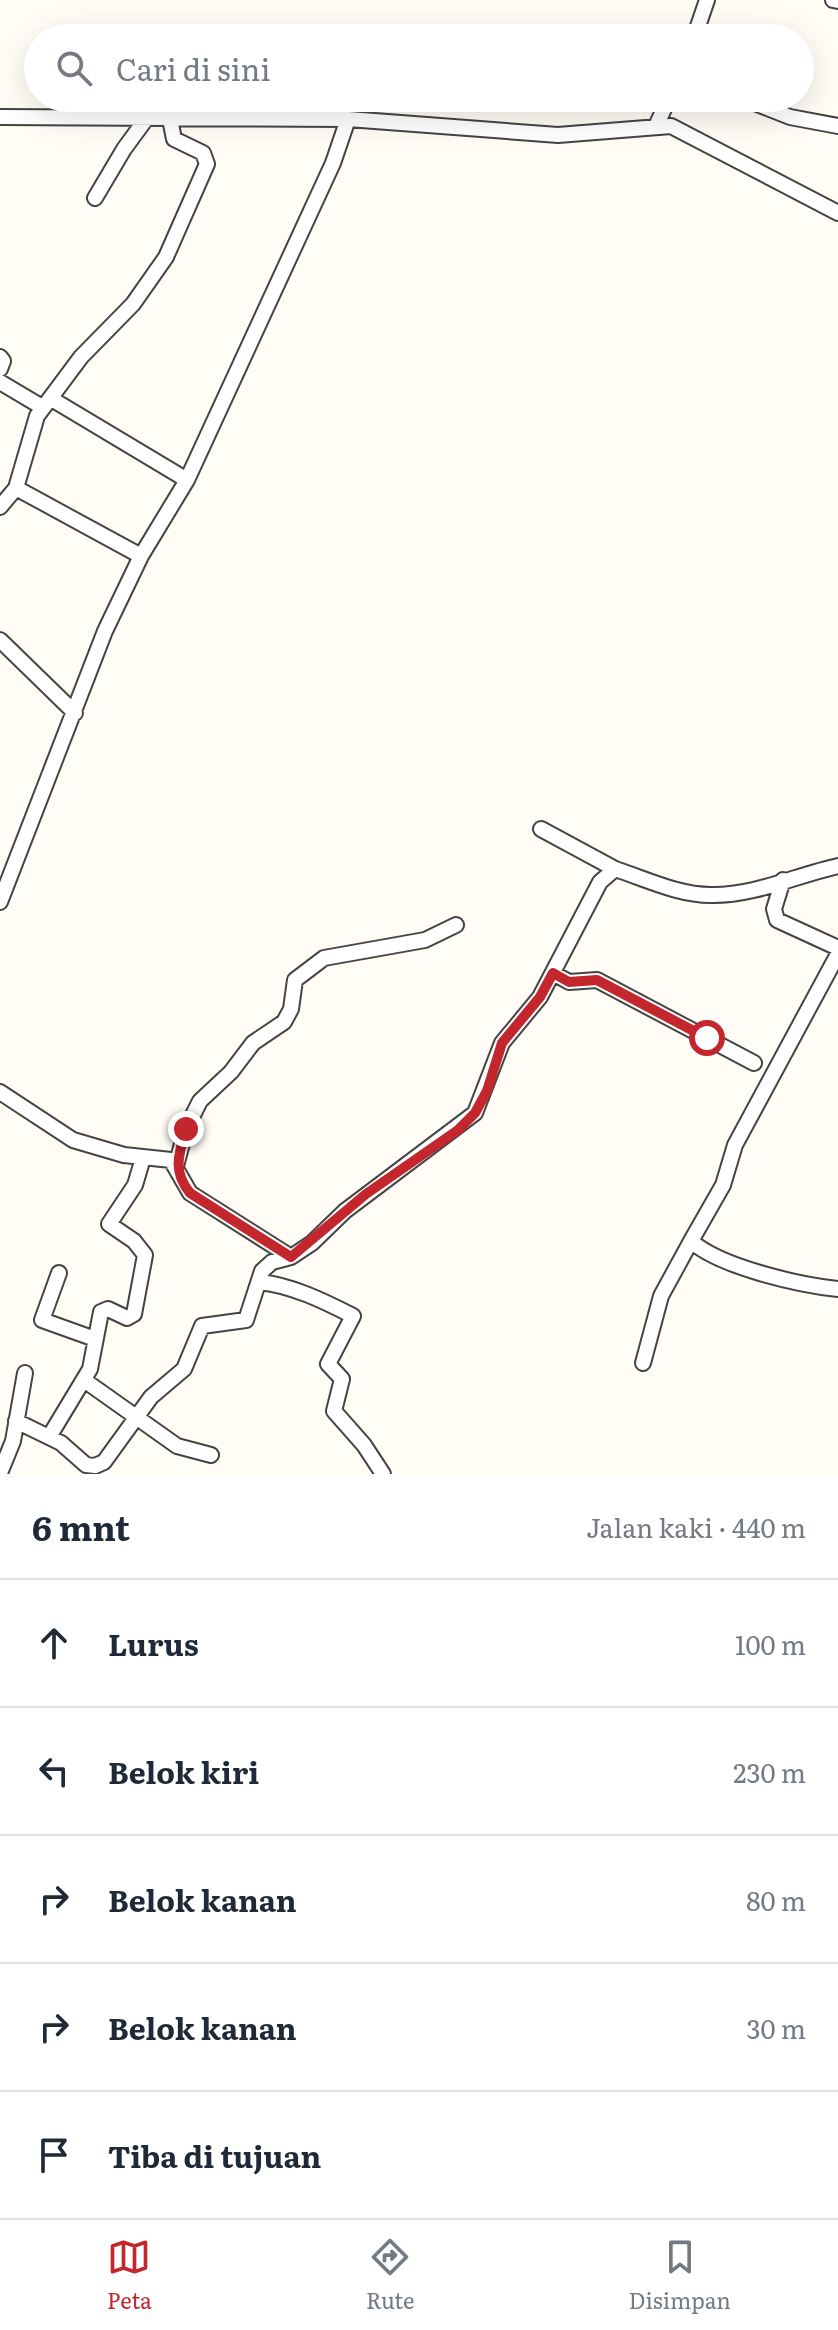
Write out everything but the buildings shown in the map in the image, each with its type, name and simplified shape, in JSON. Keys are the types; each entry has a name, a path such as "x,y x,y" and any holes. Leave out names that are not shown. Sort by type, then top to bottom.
{"street":[{"path":"699,24 707,0"},
{"path":"657,124 663,112"},
{"path":"777,112 838,126"},
{"path":"0,117 348,119 558,135 657,124 686,131 838,213"},
{"path":"95,198 146,119"},
{"path":"0,507 16,488 31,427 81,357 133,304 166,257 207,164 203,153 174,139 170,119"},
{"path":"0,902 105,631 141,556 187,480 327,175 348,119"},
{"path":"0,357 3,361 0,369"},
{"path":"0,382 46,403 187,480"},
{"path":"16,488 141,556"},
{"path":"0,640 75,713"},
{"path":"541,829 615,869 682,892 711,895 743,893 838,866"},
{"path":"16,1421 49,1437 86,1465 95,1466 104,1462 137,1415 184,1369 202,1326 246,1320 262,1271 272,1262 291,1257 312,1243 355,1203 458,1130 475,1113 487,1091 502,1043 540,997 600,882 615,869"},
{"path":"643,1363 661,1296 723,1185 735,1145 838,951 777,920 774,909 783,880"},
{"path":"176,1166 186,1129 200,1101 231,1072 253,1043 284,1022 291,1009 295,980 324,958 425,940 456,925"},
{"path":"553,973 569,982 597,980 754,1063"},
{"path":"0,1092 73,1140 143,1158 171,1160 190,1193 291,1257"},
{"path":"49,1437 65,1405 84,1380 103,1310 127,1318 134,1314 145,1255 134,1241 109,1224 135,1185 143,1158"},
{"path":"691,1241 702,1250 741,1267 838,1289"},
{"path":"59,1273 42,1320 95,1339"},
{"path":"259,1282 287,1285 353,1316 328,1364 342,1379 334,1411 383,1474"},
{"path":"0,1473 16,1421 25,1373"},
{"path":"84,1380 177,1446 211,1455"}],"route":[{"path":"186,1129 176,1166 183,1185 190,1193 263,1236 291,1257 312,1243 366,1194 458,1130 475,1113 487,1091 502,1043 540,997 553,973 569,982 589,978 597,980 707,1038"}]}
